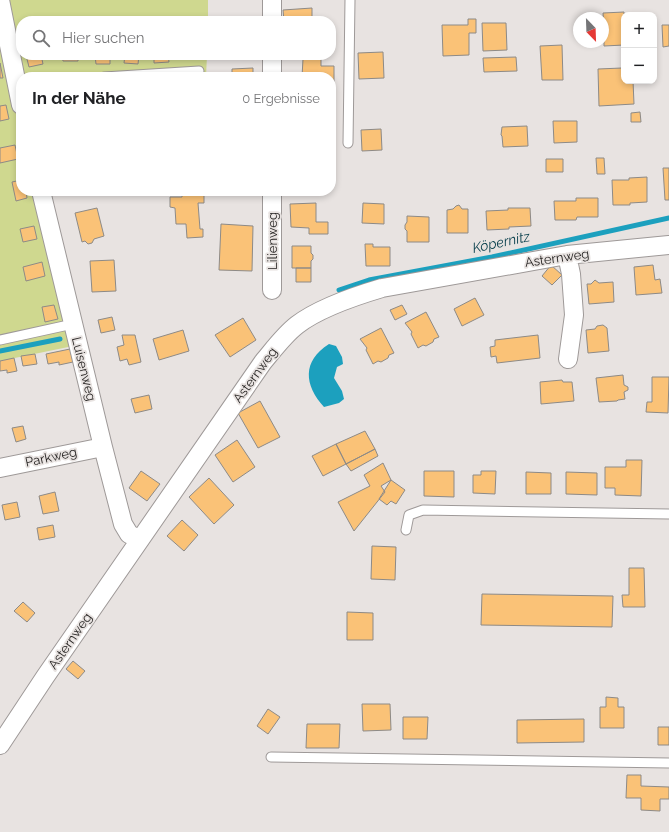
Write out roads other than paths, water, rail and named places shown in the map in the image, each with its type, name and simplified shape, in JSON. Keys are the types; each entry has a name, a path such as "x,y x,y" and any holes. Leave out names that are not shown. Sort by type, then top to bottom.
{"street":[{"path":"0,0 17,72"},
{"path":"272,0 272,16"},
{"path":"272,60 272,72"},
{"name":"Luisenweg","path":"42,196 123,524 130,534 140,540"},
{"name":"Lilienweg","path":"272,196 272,290"},
{"name":"Asternweg","path":"0,745 49,671 263,362 282,338 297,325 313,315 356,296 382,288 567,255 669,245"},
{"path":"567,255 571,274 574,315 568,359"},
{"name":"Parkweg","path":"0,468 103,447"}],"lane":[{"path":"348,144 350,0"},
{"path":"184,72 200,71"},
{"path":"0,340 73,324"},
{"path":"406,530 409,515 423,510 669,514"},
{"path":"272,757 669,763"}],"water":[{"path":"329,344 336,346 342,357 343,364 337,367 334,378 342,391 344,399 339,403 324,407 317,399 310,382 309,374 310,366 314,358"}],"waterway":[{"name":"Köpernitz","path":"339,290 369,280 492,257 669,218"},
{"name":"Köpernitz","path":"0,351 60,339"}]}
